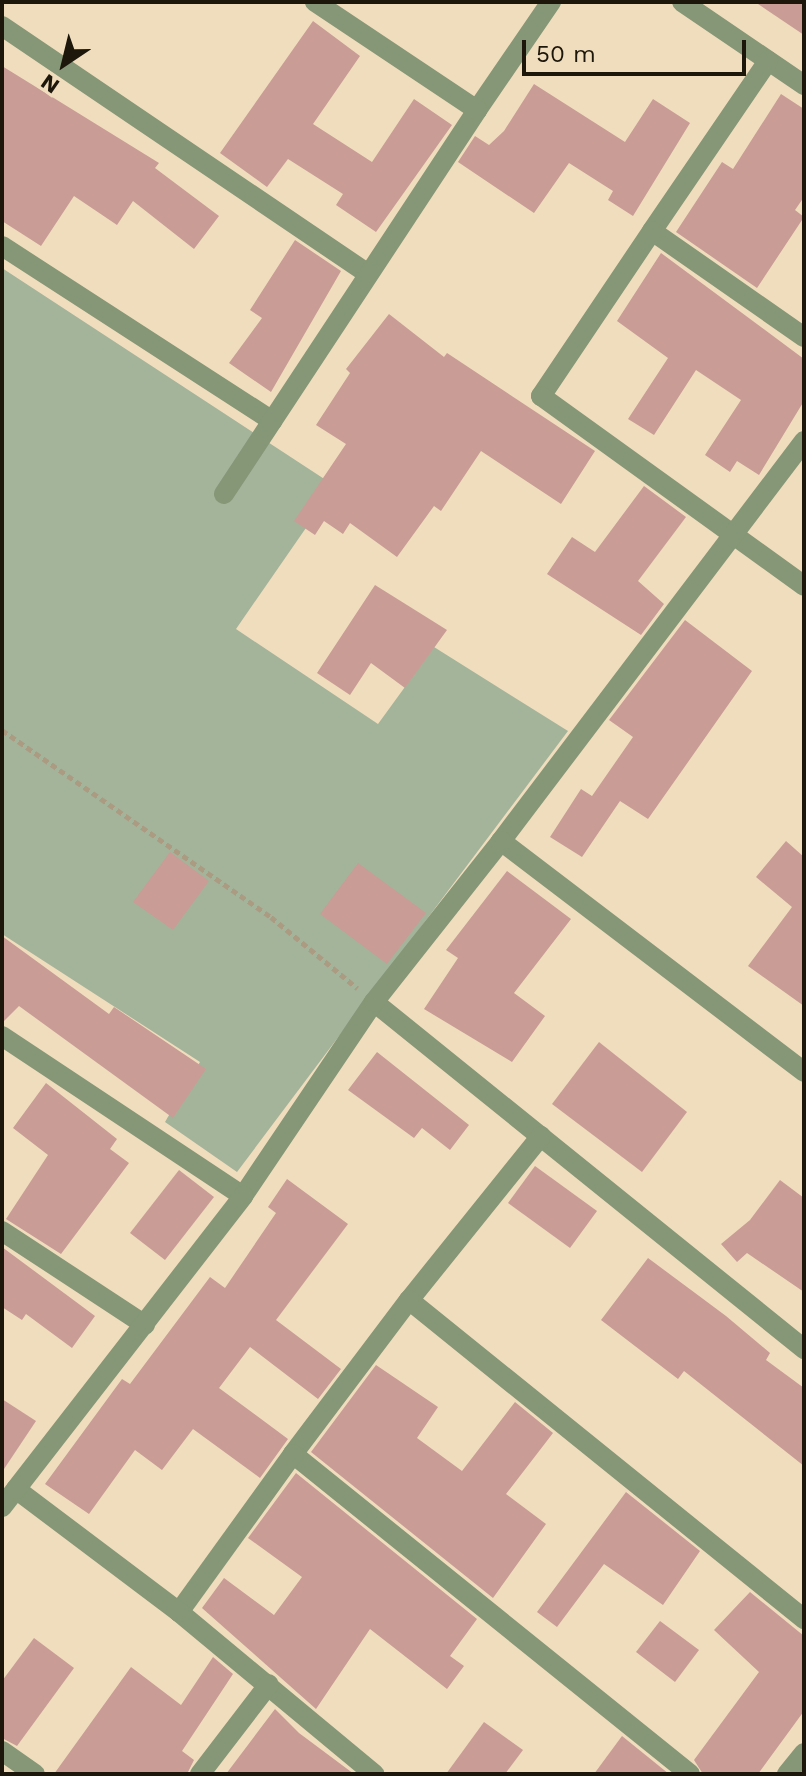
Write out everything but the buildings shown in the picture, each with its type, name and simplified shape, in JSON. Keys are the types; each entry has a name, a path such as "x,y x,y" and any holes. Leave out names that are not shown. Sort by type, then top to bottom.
{"street":[{"path":"315,2 477,110"},
{"path":"224,494 367,273 551,2"},
{"path":"682,2 804,85"},
{"path":"2,26 367,273"},
{"path":"768,61 541,396 804,586"},
{"path":"652,231 804,337"},
{"path":"2,246 272,421"},
{"path":"2,1507 243,1196 374,1002 501,841 804,441"},
{"path":"501,841 804,1072"},
{"path":"374,1002 804,1349"},
{"path":"2,1036 243,1196"},
{"path":"179,1612 409,1300 541,1136"},
{"path":"2,1231 145,1325"},
{"path":"409,1300 804,1619"},
{"path":"293,1454 690,1774"},
{"path":"16,1489 179,1612 374,1774"},
{"path":"200,1774 269,1684"},
{"path":"2,1751 35,1774"},
{"path":"787,1774 804,1753"}],"path":[{"path":"2,730 271,917 374,1002"}],"green space":[{"path":"2,268 335,486 236,629 378,724 434,647 568,731 237,1172 165,1122 200,1062 2,934"}]}
